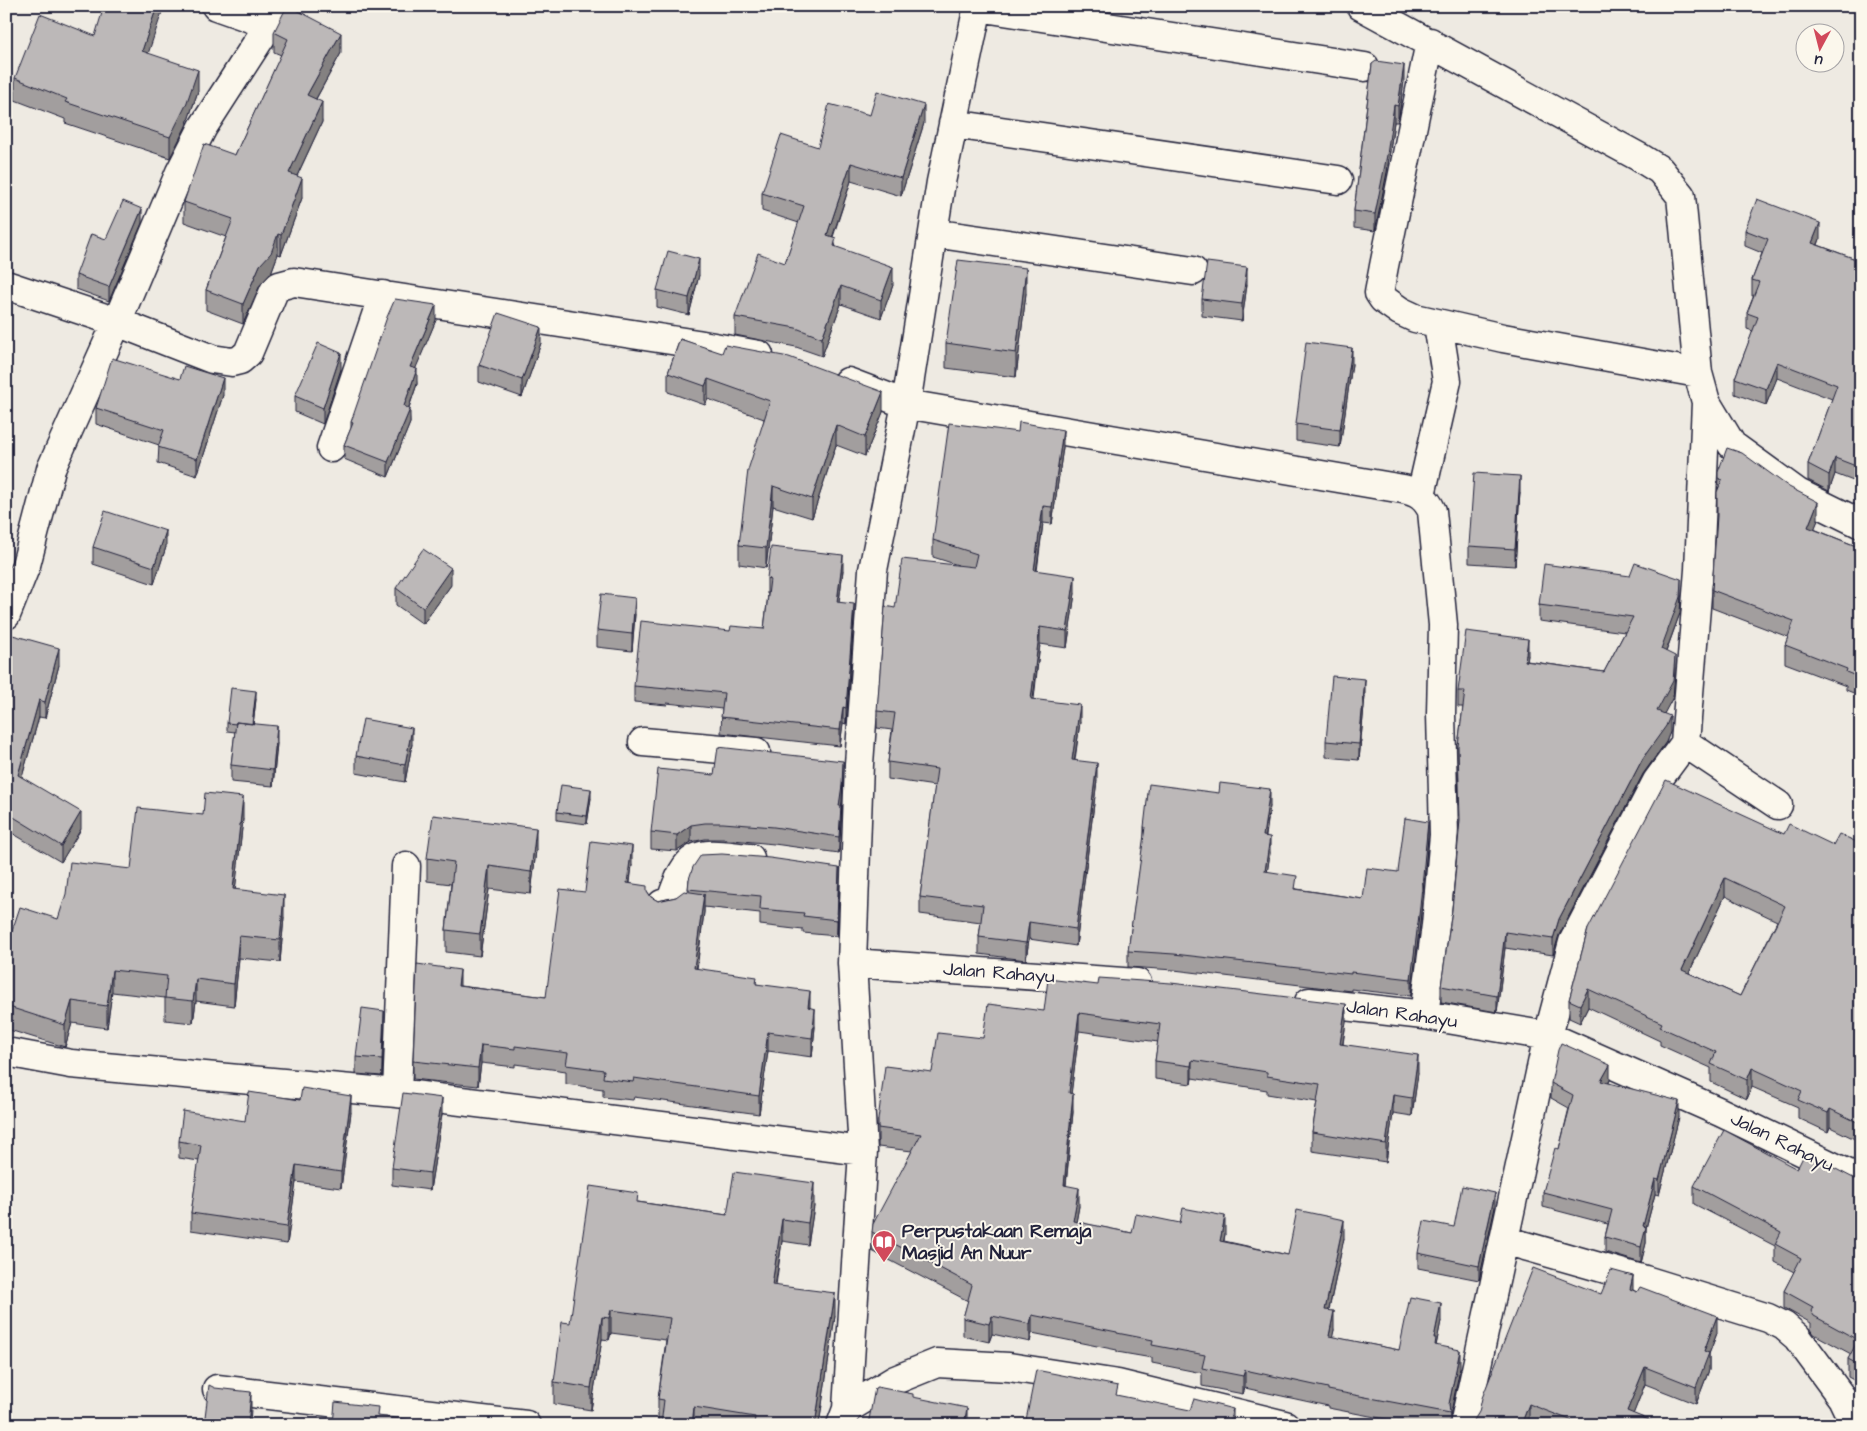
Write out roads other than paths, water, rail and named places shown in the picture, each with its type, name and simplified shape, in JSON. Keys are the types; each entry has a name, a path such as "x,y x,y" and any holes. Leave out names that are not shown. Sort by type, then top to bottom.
{"street":[{"path":"6,615 26,565 51,469 117,322 184,165 203,127 276,16 216,6"},
{"path":"1361,6 1639,157 1660,170 1670,180 1681,196 1698,373 1706,402 1732,445 1798,493 1861,524"},
{"path":"844,1417 863,1151 852,963 859,764 873,570 906,404 933,233 953,124 978,7 1365,67"},
{"path":"1430,42 1379,293 1383,299 1400,311 1415,318 1438,324 1503,338 1698,373"},
{"path":"953,124 1338,180"},
{"path":"933,233 1193,271"},
{"path":"6,285 117,322 212,359 232,362 240,360 248,353 274,291 279,286 294,282 697,344 784,360"},
{"path":"331,448 383,295"},
{"path":"1421,495 1447,381 1438,324"},
{"path":"828,375 906,404 1403,489 1421,495 1427,501 1432,511 1443,625 1441,714 1444,835 1436,925 1424,1015"},
{"path":"1464,1425 1548,1036 1573,942 1657,781 1685,743 1699,570 1706,402"},
{"path":"643,742 784,755"},
{"path":"1685,743 1778,805"},
{"path":"831,761 859,764"},
{"path":"662,904 671,901 677,883 688,864 695,857 708,854 777,861"},
{"path":"397,1093 406,866"},
{"path":"829,868 856,872"},
{"name":"Jalan Rahayu","path":"852,963 1162,985"},
{"name":"Jalan Rahayu","path":"1288,999 1424,1015 1548,1036 1720,1112 1861,1180"},
{"path":"6,1052 71,1064 397,1093 863,1151"},
{"path":"1504,1240 1768,1318 1784,1326 1797,1337 1838,1392 1855,1425"},
{"path":"844,1417 894,1380 937,1363 1009,1367 1118,1384 1285,1425"},
{"path":"217,1389 526,1425"}],"place":[{"name":"Perpustakaan Remaja Masjid An Nuur","path":"884,1263"}]}
